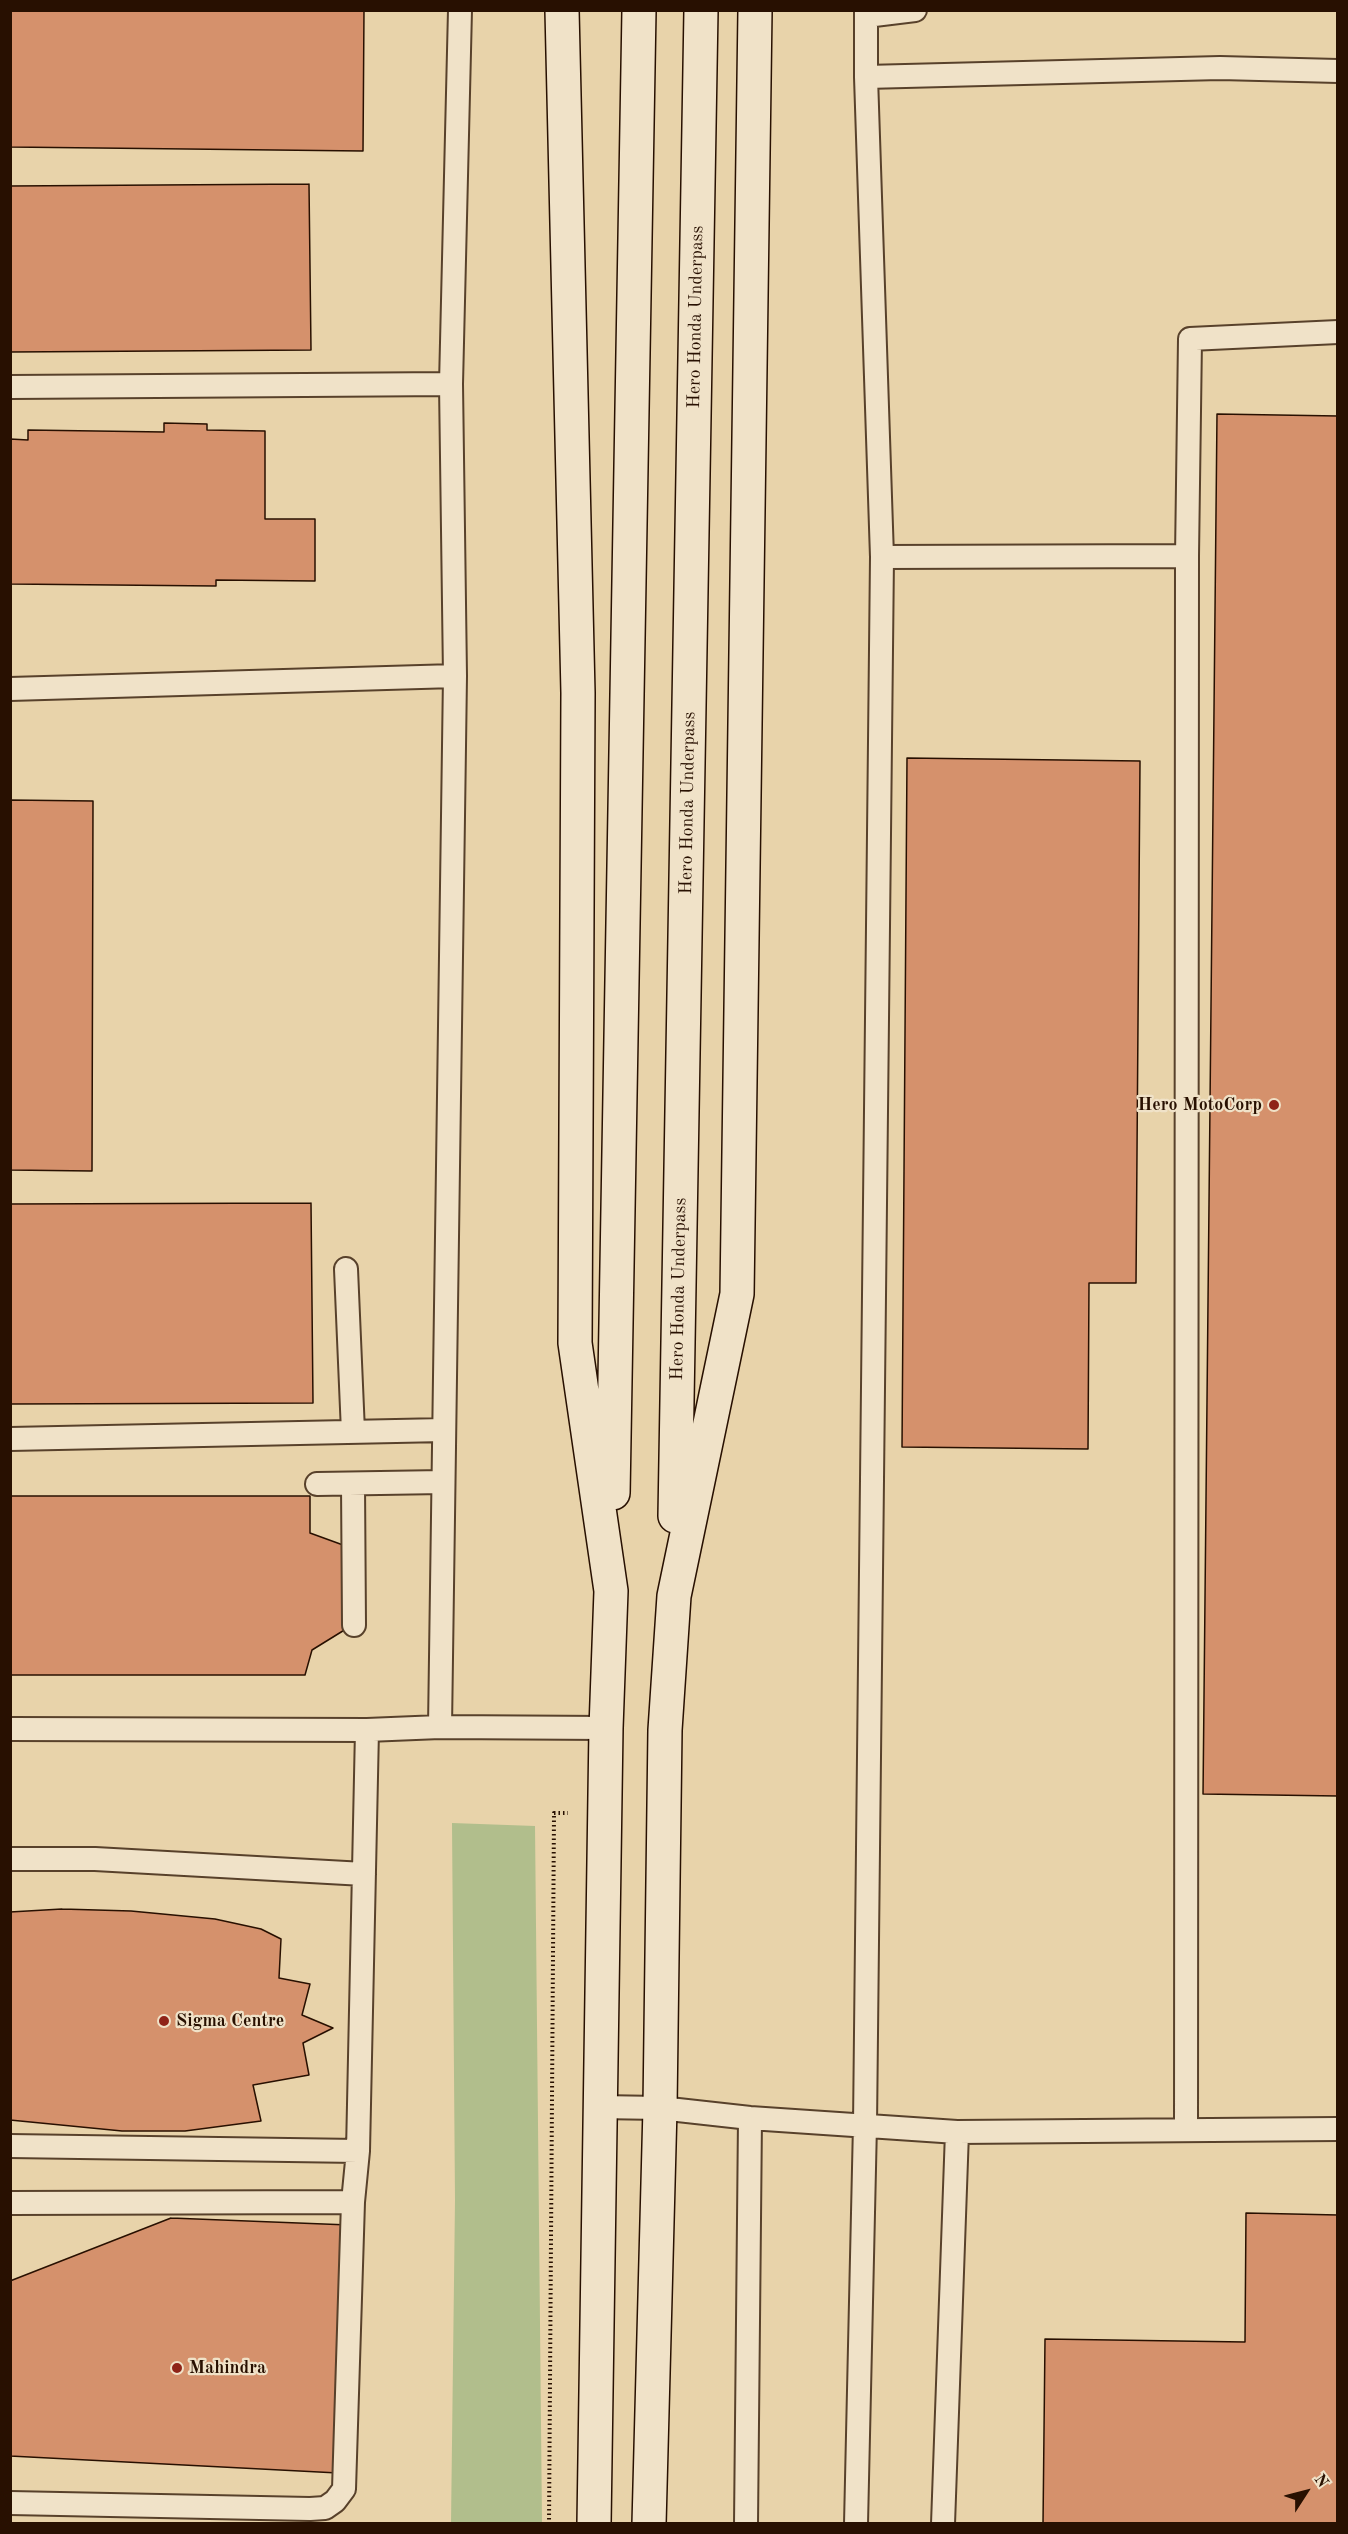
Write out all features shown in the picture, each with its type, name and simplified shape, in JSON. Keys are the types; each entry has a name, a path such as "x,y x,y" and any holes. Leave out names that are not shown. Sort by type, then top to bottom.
{"main road":[{"path":"562,10 578,693 575,1343 611,1591"},
{"path":"594,2523 604,1814 611,1591 639,10"},
{"name":"Hero Honda Underpass","path":"674,1596 702,10"},
{"path":"649,2523 660,2108 665,1730 674,1596 737,1294 755,10"}],"lane":[{"path":"440,1727 455,676 451,384 460,10"},
{"path":"856,2523 865,2124 882,556 866,77 866,13 915,10"},
{"path":"866,77 1220,68 1338,71"},
{"path":"1186,2130 1187,556 1190,339 1338,332"},
{"path":"10,387 451,384"},
{"path":"882,556 1187,556"},
{"path":"10,689 455,676"},
{"path":"346,1269 353,1432"},
{"path":"10,1439 444,1430"},
{"path":"317,1484 442,1482"},
{"path":"353,1484 354,1625"},
{"path":"10,1729 606,1728"},
{"path":"10,2503 310,2509 325,2508 335,2501 344,2489 353,2202 358,2151 367,1730"},
{"path":"10,1859 95,1859 364,1874"},
{"path":"599,2107 660,2108 750,2118 957,2132 1338,2129"},
{"path":"746,2523 750,2118"},
{"path":"943,2523 957,2132"},
{"path":"10,2146 358,2151"},
{"path":"10,2203 353,2202"}],"path":[{"path":"549,2523 554,1813 604,1814"}],"green space":[{"path":"452,1823 535,1826 542,2523 451,2523 455,2200"}],"building":[{"path":"10,10 364,10 363,151 10,147"},
{"path":"309,184 311,350 10,352 10,186"},
{"name":"Hero MotoCorp","path":"1217,414 1338,416 1338,1796 1203,1794"},
{"path":"164,423 207,424 207,430 265,431 265,519 315,519 315,581 216,580 216,586 10,584 10,439 28,440 28,430 164,432"},
{"path":"907,758 1140,761 1136,1283 1089,1283 1088,1449 902,1447"},
{"path":"10,800 93,801 92,1171 10,1170"},
{"path":"311,1203 313,1403 10,1404 10,1204"},
{"path":"10,1496 310,1496 310,1533 343,1545 346,1629 312,1650 305,1675 10,1675"},
{"name":"Sigma Centre","path":"62,1909 131,1911 215,1919 261,1929 281,1939 279,1978 310,1984 302,2015 333,2028 303,2043 309,2075 253,2085 261,2121 185,2131 122,2131 10,2120 10,1912"},
{"path":"1246,2213 1338,2215 1338,2524 1043,2524 1045,2339 1245,2342"},
{"name":"Mahindra","path":"171,2218 349,2225 338,2473 10,2456 10,2281"}],"place":[{"name":"Hero MotoCorp","path":"1274,1105"},
{"name":"Sigma Centre","path":"164,2021"},
{"name":"Mahindra","path":"177,2368"}]}
